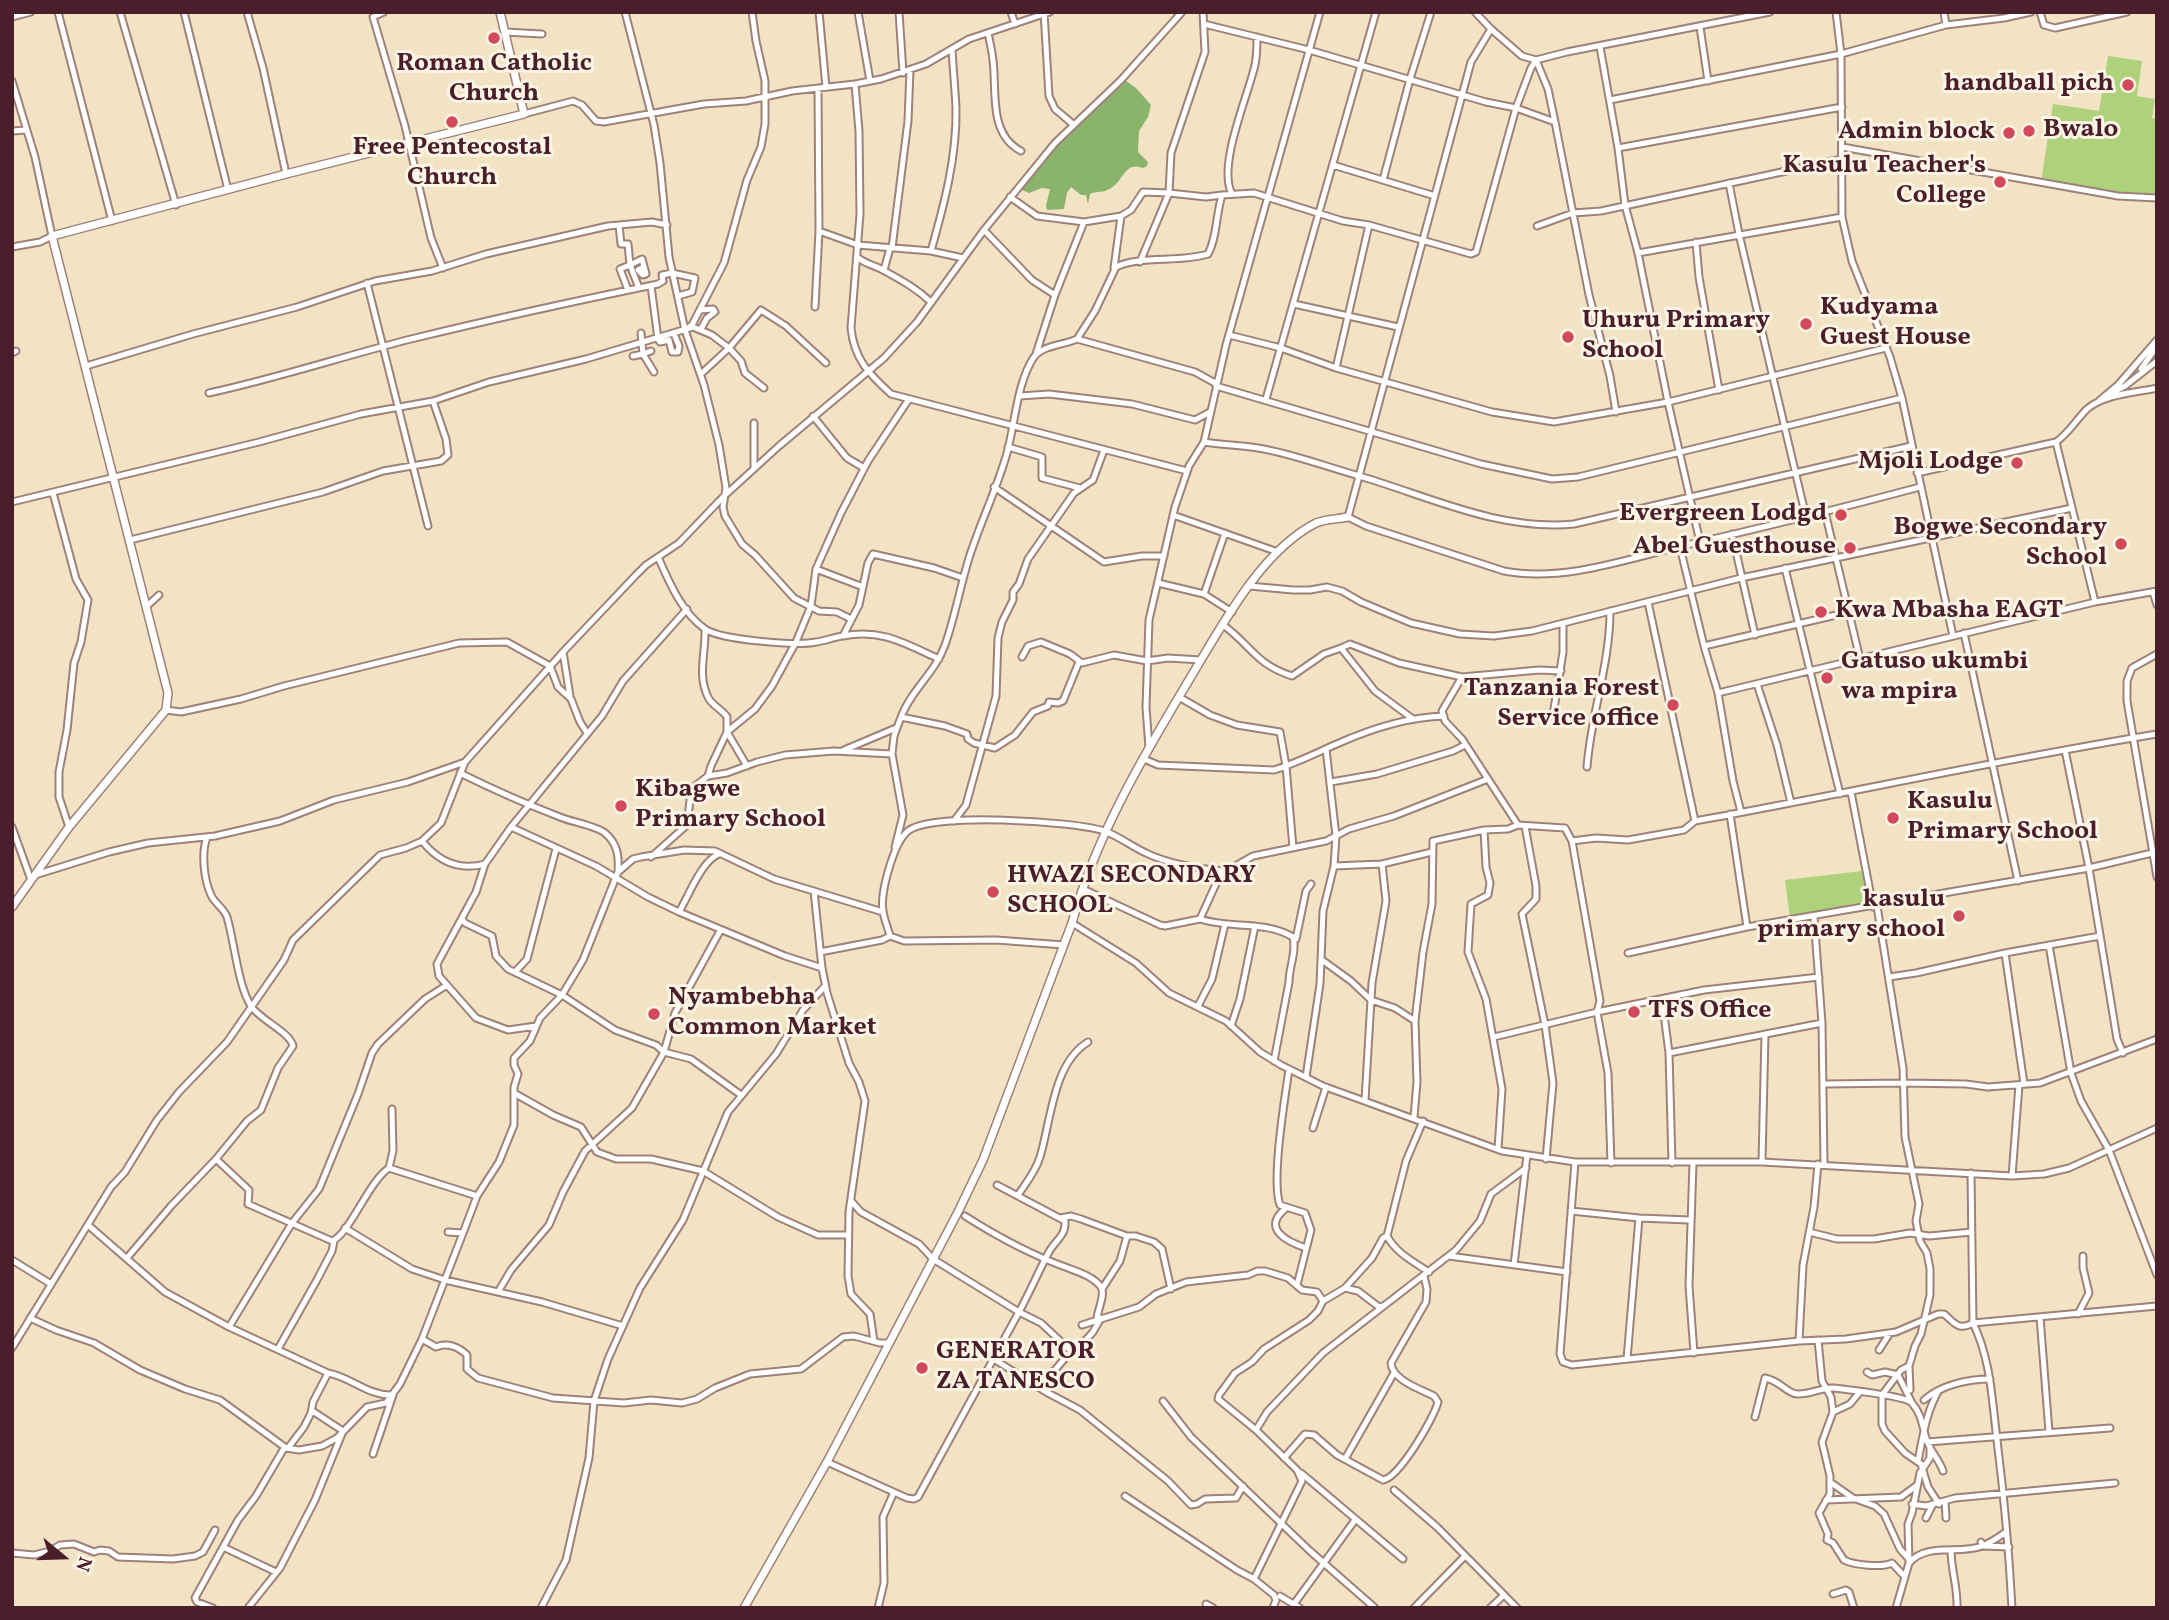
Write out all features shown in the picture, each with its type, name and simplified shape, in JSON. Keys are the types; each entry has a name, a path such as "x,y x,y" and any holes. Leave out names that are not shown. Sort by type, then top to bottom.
{"street":[{"path":"12,17 31,12"},
{"path":"58,12 112,221"},
{"path":"184,12 228,190"},
{"path":"247,12 263,68 286,174"},
{"path":"384,12 373,17 410,144 431,238 443,268"},
{"path":"500,12 524,114"},
{"path":"625,12 651,115 660,163 673,273 685,330 701,374 719,445 726,485 725,516 742,544 793,598 819,611 837,612 851,619"},
{"path":"685,330 692,326 724,263 745,187 761,147 765,124 765,81 755,41 752,12"},
{"path":"819,12 826,87"},
{"path":"858,12 870,81"},
{"path":"899,12 902,73"},
{"path":"1011,12 1015,24"},
{"path":"12,1348 111,1187 125,1172 179,1091 226,1042 284,960 293,940 380,855 406,848 422,841 433,832 445,816 465,762 550,666 636,575 679,543 754,468 813,416 869,372 899,342 1010,197 1055,144 1123,78 1182,12"},
{"path":"1140,262 1168,193 1171,153 1205,52 1203,12"},
{"path":"1149,748 1146,707 1149,620 1173,515 1187,471 1204,442 1229,335 1320,12"},
{"path":"1266,399 1376,12"},
{"path":"1383,180 1431,12"},
{"path":"1475,12 1522,56 1536,60 1770,12"},
{"path":"1836,12 1841,54 1842,217 1852,261 1886,348 1902,398 1954,636"},
{"path":"1944,12 1946,25"},
{"path":"1610,100 1841,54 1946,25 2031,12"},
{"path":"2040,12 2044,24 2055,28 2098,15 2127,12"},
{"path":"120,13 176,205"},
{"path":"12,247 40,242 52,236 286,174 573,101 582,105 596,121 651,115 704,103 746,101 818,88 855,85 910,70 969,39 1046,13 1049,96 1055,109 1074,125"},
{"path":"1204,24 1309,50 1516,108 1555,122"},
{"path":"1700,27 1708,81"},
{"path":"1348,517 1471,62 1491,29"},
{"path":"505,32 542,34"},
{"path":"988,33 994,61 998,122 1008,142 1021,151"},
{"path":"1233,194 1227,179 1230,154 1255,62 1257,37"},
{"path":"1600,47 1625,205 1638,253 1700,542"},
{"path":"931,251 952,163 956,110 952,49"},
{"path":"1010,197 1037,216 1084,222 1121,216 1131,210 1143,192 1206,197 1254,193 1343,221 1369,225 1471,254 1476,252 1516,108 1536,60"},
{"path":"1536,60 1548,89 1616,412"},
{"path":"884,270 891,248 901,191 910,70"},
{"path":"12,81 35,156 52,236 168,693 166,710 69,827 12,907"},
{"path":"855,85 859,131 858,245 851,328 853,345 869,372 891,394 909,400 1187,471"},
{"path":"816,307 819,231 818,88"},
{"path":"1618,148 1842,107"},
{"path":"12,131 26,131"},
{"path":"1842,147 2118,196 2157,198"},
{"path":"1537,226 1573,213 1601,211 1842,159"},
{"path":"1333,165 1435,196"},
{"path":"1729,183 1806,517"},
{"path":"1113,271 1120,265 1186,259 1209,254 1213,246 1216,214 1222,195"},
{"path":"1077,339 1095,311 1113,271 1121,216"},
{"path":"1638,253 1842,217"},
{"path":"86,366 297,307 367,283 443,268 595,229 652,222 667,225"},
{"path":"890,936 883,912 883,896 903,815 892,754 896,728 912,695 939,659 946,642 963,578 1008,447 1026,376 1084,222"},
{"path":"618,225 621,244 628,244 630,265 639,288"},
{"path":"1336,368 1369,225"},
{"path":"984,230 1032,281 1055,295"},
{"path":"819,231 858,245 931,251 963,258"},
{"path":"1696,242 1699,277 1719,390"},
{"path":"857,257 864,263 909,283 931,302"},
{"path":"628,290 620,269 642,259 644,267"},
{"path":"209,393 383,347 652,286 663,281 662,275 673,273 695,278 692,292 678,296"},
{"path":"367,283 428,526"},
{"path":"652,286 652,302 660,342 669,340 672,352 678,352 679,345 674,334"},
{"path":"1294,304 1398,327"},
{"path":"699,310 713,309 715,312 707,318 701,330"},
{"path":"701,374 729,348 761,310 786,326 826,363"},
{"path":"12,502 398,406 433,401 489,382 586,359 693,327 729,348 741,361 745,373 764,388"},
{"path":"641,333 643,354 654,372"},
{"path":"1229,335 1281,348 1336,368 1514,417 1554,422 1668,402 1886,348"},
{"path":"628,338 630,346"},
{"path":"1036,354 1077,339 1195,372 1208,381 1481,464 1552,479 1578,477 1902,398"},
{"path":"1917,473 2056,442 2065,436 2087,409 2118,385 2157,340"},
{"path":"2138,375 2157,346"},
{"path":"633,356 651,351"},
{"path":"2100,399 2124,386 2157,361"},
{"path":"2100,399 2157,388"},
{"path":"1020,396 1049,394 1132,404 1195,420 1210,412"},
{"path":"727,732 755,709 772,686 796,642 811,606 816,569 864,468 909,400"},
{"path":"130,540 323,492 383,471 442,461 448,455 446,439 433,401"},
{"path":"813,416 846,458 864,468"},
{"path":"754,424 754,468"},
{"path":"1204,442 1258,448 1359,476 1458,510 1501,520 1546,526 1574,523 1911,446"},
{"path":"2056,442 2095,603"},
{"path":"1008,447 1042,457 1042,478 1080,488"},
{"path":"953,821 966,805 996,696 997,652 1002,622 1009,611 1013,592 1019,584 1028,559 1080,488 1093,480 1104,450"},
{"path":"994,487 1104,562 1142,556 1164,556"},
{"path":"744,1608 827,1462 983,1160 1083,889 1143,759 1223,625 1249,586 1278,552 1318,522 1348,517 1366,526 1504,571 1548,575 1680,547 1920,487"},
{"path":"53,493 76,579 88,600 81,642 74,663 67,730 59,772 59,797 69,827"},
{"path":"1249,586 1293,590 1327,587 1346,592 1361,602 1403,620 1460,634 1494,636 1532,631 1785,568 2072,508"},
{"path":"1825,512 1860,659"},
{"path":"1173,515 1278,552"},
{"path":"1204,594 1225,533"},
{"path":"1732,534 1755,635"},
{"path":"1680,547 1718,693 1741,812"},
{"path":"843,636 859,605 868,563 873,554 934,568 963,578"},
{"path":"658,557 668,581 687,609 705,629 727,637 816,642 870,632 886,636 939,659"},
{"path":"1785,568 1840,794"},
{"path":"816,569 863,587"},
{"path":"1158,583 1204,594 1232,612"},
{"path":"1718,693 2095,603 2155,592 2157,605"},
{"path":"147,606 159,596"},
{"path":"1648,602 1695,821"},
{"path":"536,1026 508,1030 476,1018 439,976 437,964 475,892 485,864 511,827 532,805 603,716 623,681 687,609"},
{"path":"1587,766 1588,741 1608,643 1610,611"},
{"path":"1704,646 1849,612"},
{"path":"1553,715 1561,671 1563,623"},
{"path":"1223,625 1259,660 1292,676 1324,654 1350,644 1399,663 1462,677 1539,670 1561,671"},
{"path":"705,629 701,672 708,700 727,717 727,732 708,776"},
{"path":"1964,633 2018,881"},
{"path":"166,710 181,712 242,699 284,685 459,643 507,642 550,666 558,687 571,699"},
{"path":"1022,657 1028,646 1041,642 1070,654 1079,662"},
{"path":"1341,648 1375,691 1413,719"},
{"path":"563,652 571,699 587,733"},
{"path":"2157,654 2132,668 2127,681 2127,701 2157,877"},
{"path":"1079,662 1114,655 1147,661 1168,658 1201,660"},
{"path":"901,717 945,726 967,734 968,739 995,748 1015,735 1033,712 1048,706 1049,702 1058,704 1063,701 1079,662"},
{"path":"1462,677 1442,711 1445,721 1521,825 1536,886 1536,899 1522,914 1545,1025 1553,1083 1546,1158"},
{"path":"1757,684 1777,745 1791,803"},
{"path":"1178,697 1210,715 1237,725 1280,732 1286,766 1293,848"},
{"path":"1143,759 1158,765 1264,769 1286,766 1364,732 1420,717 1444,716"},
{"path":"841,752 896,728"},
{"path":"727,732 747,766"},
{"path":"1572,841 1605,838 1628,840 1684,830 1695,821 1993,762 2157,734"},
{"path":"1331,782 1377,774 1465,745"},
{"path":"1306,1077 1322,960 1324,911 1334,866 1336,836 1326,749"},
{"path":"2065,750 2089,868 2118,1039 2123,1053"},
{"path":"652,857 687,825 691,792 708,776 727,774 785,755 841,752 892,754"},
{"path":"33,878 109,852 280,821 334,800 408,782 465,762"},
{"path":"373,1454 393,1395 422,1339 477,1196 499,1162 514,1125 514,1093 518,1074 514,1058 530,1041 536,1026 562,995 592,943 617,872 619,858 616,847 597,827 584,826 460,773"},
{"path":"1200,919 1215,883 1225,872 1253,856 1326,841 1349,829 1394,816 1488,779"},
{"path":"1851,792 1889,976 1903,1068 1907,1154 1919,1203 1916,1221 1930,1269 1930,1295 1909,1366 1911,1401"},
{"path":"1730,814 1747,927"},
{"path":"895,848 909,830 933,821 984,819 1053,823 1107,832 1152,855 1225,872"},
{"path":"1414,1117 1417,1082 1415,1021 1432,904 1433,841 1521,825 1565,828 1572,841 1600,1001 1597,1012 1608,1073 1611,1163"},
{"path":"12,827 33,878"},
{"path":"511,827 602,870 617,872 679,912 720,931 822,968"},
{"path":"1484,830 1486,867 1490,883 1488,895 1471,904 1468,952 1486,999 1502,1089 1498,1149"},
{"path":"127,1258 247,1121 261,1110 278,1068 293,1046 291,1040 251,1007 244,993 227,917 211,896 209,888 204,846 207,836"},
{"path":"422,841 436,856 453,865 485,864"},
{"path":"515,972 527,960 556,849"},
{"path":"602,870 617,872 632,859 684,850 715,851 774,879 883,912"},
{"path":"1334,866 1382,864 1432,852"},
{"path":"1628,953 1747,927 2018,881 2152,853"},
{"path":"679,912 712,857 719,854"},
{"path":"1365,1100 1371,1000 1386,901 1382,864"},
{"path":"1274,1061 1295,942 1306,891 1311,884"},
{"path":"1083,889 1164,926 1200,919 1285,932 1293,937 1295,942"},
{"path":"814,891 825,986 864,1101 848,1235 850,1294 870,1314 874,1341"},
{"path":"1799,1341 1802,1265 1821,1164 1825,1084 1814,917"},
{"path":"462,919 492,936 496,956 508,969 562,995 615,1030 656,1045 664,1052 691,1059 741,1095"},
{"path":"1072,923 1136,963 1169,993 1198,1006 1231,1026 1260,1052 1289,1069 1326,1087 1498,1149 1527,1155 1575,1162 1762,1162 2012,1176 2044,1174 2068,1168 2157,1129"},
{"path":"1198,1006 1212,979 1225,924"},
{"path":"1231,1026 1240,999 1255,926"},
{"path":"498,1292 511,1270 549,1225 585,1151 632,1108 664,1052 675,1013 720,931"},
{"path":"820,951 882,940 890,936 904,941 996,940 1064,945"},
{"path":"1889,976 2100,936"},
{"path":"2049,945 2071,1073 2081,1101 2109,1150 2157,1275"},
{"path":"2005,953 2022,1084 2012,1176"},
{"path":"1322,960 1371,1000 1395,1009 1415,1021"},
{"path":"1494,1037 1704,990 1819,977"},
{"path":"229,1326 292,1223 319,1189 358,1094 363,1074 378,1044 425,999 447,985"},
{"path":"541,1608 566,1560 589,1458 594,1401 608,1359 640,1288 683,1220 727,1112 776,1054 803,1010 825,986"},
{"path":"1662,999 1669,1053 1672,1163"},
{"path":"1669,1053 1822,1023"},
{"path":"1762,1162 1765,1034"},
{"path":"1825,1084 1966,1084 1988,1087 2040,1083 2157,1039"},
{"path":"1018,1195 1033,1174 1040,1158 1048,1113 1062,1075 1079,1047 1088,1041"},
{"path":"1289,1069 1278,1167 1278,1200 1285,1209 1305,1213 1311,1230 1297,1285"},
{"path":"1313,1128 1326,1087"},
{"path":"514,1093 581,1127 597,1152 616,1159 651,1159 703,1171 778,1217 818,1235 848,1235"},
{"path":"278,1349 332,1251 334,1241 389,1168 393,1151 392,1108"},
{"path":"1403,1559 1218,1399 1235,1373 1252,1362 1264,1349 1310,1320 1322,1301 1345,1288 1372,1258 1383,1238 1387,1236 1406,1161 1423,1121"},
{"path":"1514,1265 1527,1155"},
{"path":"216,1159 249,1190 248,1204 334,1241"},
{"path":"1575,1162 1560,1354 1563,1362 1572,1365 1890,1333 1944,1314 1959,1327 1965,1328 1973,1323 2157,1306"},
{"path":"1693,1163 1689,1220 1689,1286 1694,1353"},
{"path":"389,1168 477,1196"},
{"path":"1256,1430 1267,1412 1323,1353 1457,1250 1480,1221 1490,1194 1526,1168"},
{"path":"1971,1173 1973,1323 1981,1340 1990,1379 2009,1547 2012,1608"},
{"path":"827,1462 907,1498 918,1497 1051,1250 1065,1230 1065,1221 997,1185"},
{"path":"851,1201 861,1212 919,1244 933,1259 1047,1328 1071,1351"},
{"path":"1285,1209 1277,1219 1276,1227 1280,1235 1286,1241 1306,1248"},
{"path":"1571,1211 1689,1220"},
{"path":"965,1216 1046,1261 1083,1273 1102,1289"},
{"path":"1060,1218 1071,1216 1127,1236 1154,1242 1161,1249 1171,1289"},
{"path":"1627,1359 1639,1218"},
{"path":"88,1225 164,1292 328,1373 343,1376 367,1391 381,1396 393,1395"},
{"path":"345,1228 412,1269 623,1326"},
{"path":"448,1232 463,1233"},
{"path":"1809,1232 1837,1239 1874,1239 1910,1233 1929,1236 1972,1232"},
{"path":"1034,1385 1055,1370 1071,1351 1093,1332 1099,1318 1102,1289 1120,1261 1127,1236"},
{"path":"1387,1236 1391,1243 1427,1274"},
{"path":"1449,1256 1567,1272"},
{"path":"2078,1314 2090,1293 2083,1256"},
{"path":"12,1260 51,1284"},
{"path":"1082,1325 1139,1307 1156,1294 1186,1282 1265,1271 1288,1278 1302,1290 1317,1292 1322,1301"},
{"path":"1284,1458 1305,1434 1314,1435 1345,1459 1383,1480 1390,1479 1424,1429 1438,1402 1434,1396 1391,1370 1391,1363 1426,1302 1427,1274"},
{"path":"1345,1288 1359,1291 1380,1307 1386,1305"},
{"path":"2040,1317 2049,1432"},
{"path":"30,1318 94,1343 140,1370 220,1400 287,1448 299,1450 322,1446 343,1431 363,1410 386,1404 393,1395"},
{"path":"1879,1350 1890,1333"},
{"path":"422,1339 436,1347 444,1345 463,1351 467,1356 467,1369 478,1378 553,1398 687,1403 750,1374 801,1369 843,1337 854,1336 890,1343"},
{"path":"1818,1340 1822,1381 1831,1397 1833,1412 1822,1443 1830,1494 1819,1513 1828,1534 1827,1540 1833,1543 1844,1560 1887,1566 1892,1563 1905,1577"},
{"path":"992,1359 1080,1410 1168,1481 1191,1505 1205,1499 1236,1498 1243,1486"},
{"path":"1909,1366 1901,1370 1882,1395 1882,1424 1906,1453 1918,1461 1930,1479 1946,1518"},
{"path":"1867,1372 1872,1375 1885,1372 1898,1375"},
{"path":"213,1608 197,1602 195,1598 238,1520 304,1427 315,1397 328,1373"},
{"path":"1345,1459 1394,1373"},
{"path":"1898,1375 1924,1426 1933,1457 1943,1471"},
{"path":"1755,1417 1765,1378 1776,1379 1793,1394 1810,1394 1835,1388 1859,1393 1878,1392 1911,1401"},
{"path":"1924,1400 1939,1390 1974,1379 1990,1379"},
{"path":"1918,1461 1924,1426 1930,1414 1931,1403 1939,1390"},
{"path":"1833,1412 1850,1404 1859,1393"},
{"path":"1163,1401 1181,1426 1375,1608"},
{"path":"311,1413 314,1412 343,1431"},
{"path":"1929,1444 2110,1427"},
{"path":"248,1608 276,1572 314,1500 343,1431"},
{"path":"1895,1608 1908,1561 1908,1524 1916,1485 1922,1469 1933,1457"},
{"path":"1254,1579 1280,1521 1302,1481 1297,1469"},
{"path":"1826,1500 1901,1497 1916,1485 1930,1479"},
{"path":"1830,1482 1853,1498 1875,1506 1884,1514 1908,1561"},
{"path":"1912,1504 2115,1483"},
{"path":"1394,1490 1422,1512 1517,1608"},
{"path":"878,1608 884,1583 883,1517 894,1492"},
{"path":"1125,1496 1254,1579 1274,1595 1276,1600 1273,1608"},
{"path":"1926,1518 1939,1503"},
{"path":"1280,1596 1297,1606 1355,1520"},
{"path":"12,1553 34,1555 60,1545 74,1544 94,1552 108,1551 118,1557 173,1559 203,1552 215,1530"},
{"path":"1908,1561 1922,1553 1982,1544 2006,1532"},
{"path":"1982,1544 2009,1547"},
{"path":"223,1547 276,1572"},
{"path":"1951,1550 1951,1573 1958,1594 1957,1608"},
{"path":"1414,1608 1465,1556"},
{"path":"1833,1594 1846,1590 1849,1592 1854,1608"},
{"path":"1490,1608 1504,1595"},
{"path":"1206,1604 1213,1608"}],"green space":[{"path":"2108,56 2142,61 2137,96 2155,99 2152,118 2157,119 2157,198 2041,182 2053,104 2099,111"},
{"path":"1122,78 1136,88 1151,105 1148,117 1139,131 1138,152 1148,162 1147,166 1131,167 1113,187 1090,194 1088,204 1086,195 1081,195 1071,187 1064,209 1047,210 1050,189 1042,188 1029,193 1022,190 1021,185 1055,143"},
{"path":"1862,871 1868,904 1790,918 1785,880"}],"place":[{"name":"Roman Catholic Church","path":"494,38"},
{"name":"handball pich","path":"2128,85"},
{"name":"Free Pentecostal Church","path":"452,122"},
{"name":"Bwalo","path":"2029,131"},
{"name":"Admin block","path":"2009,133"},
{"name":"Kasulu Teacher's College","path":"2000,182"},
{"name":"Kudyama Guest House","path":"1806,324"},
{"name":"Uhuru Primary School","path":"1568,337"},
{"name":"Mjoli Lodge","path":"2017,463"},
{"name":"Evergreen Lodgd","path":"1841,515"},
{"name":"Bogwe Secondary School","path":"2121,544"},
{"name":"Abel Guesthouse","path":"1850,548"},
{"name":"Kwa Mbasha EAGT","path":"1821,612"},
{"name":"Gatuso ukumbi wa mpira","path":"1827,678"},
{"name":"Tanzania Forest Service office","path":"1673,705"},
{"name":"Kibagwe Primary School","path":"621,806"},
{"name":"Kasulu Primary School","path":"1893,818"},
{"name":"HWAZI SECONDARY SCHOOL","path":"993,892"},
{"name":"kasulu primary school","path":"1959,916"},
{"name":"TFS Office","path":"1634,1012"},
{"name":"Nyambebha Common Market","path":"654,1014"},
{"name":"GENERATOR ZA TANESCO","path":"922,1368"}]}
